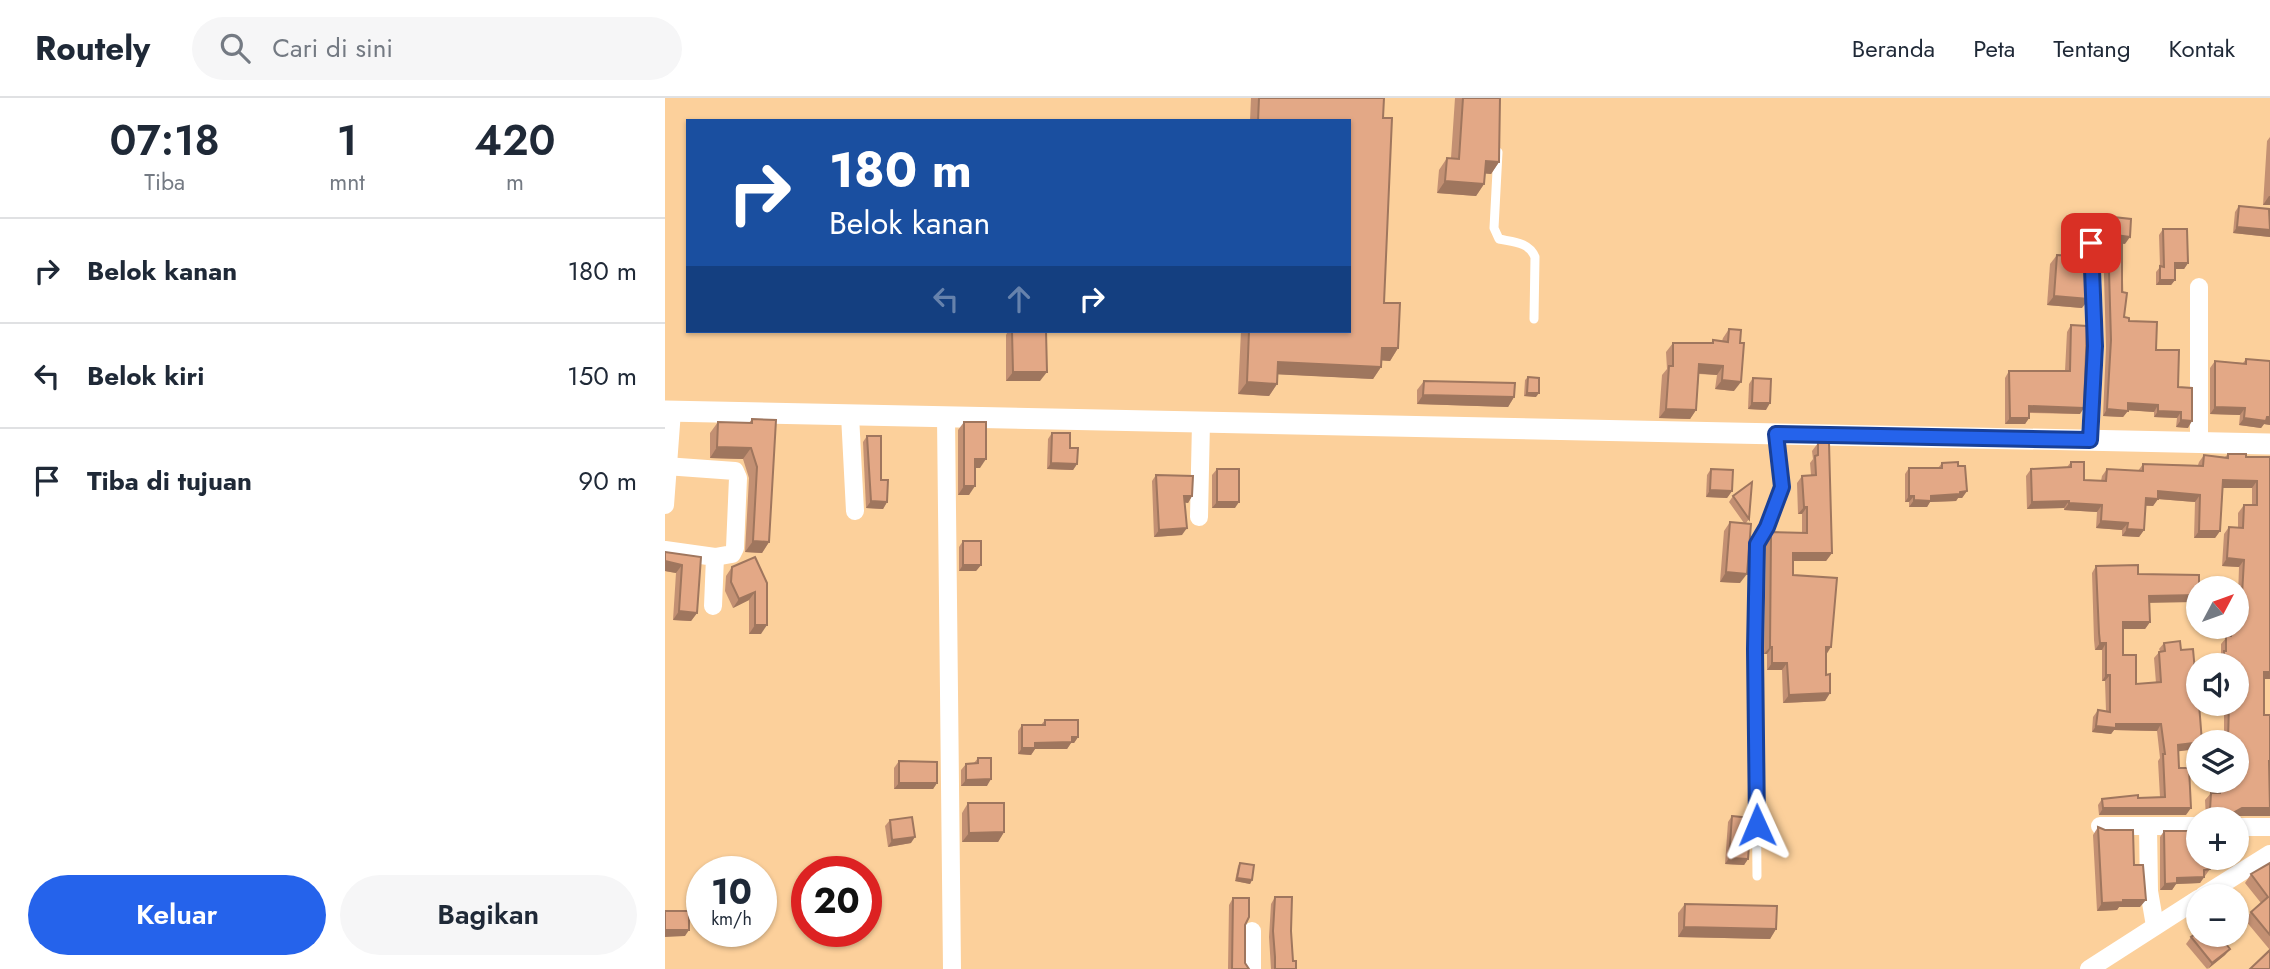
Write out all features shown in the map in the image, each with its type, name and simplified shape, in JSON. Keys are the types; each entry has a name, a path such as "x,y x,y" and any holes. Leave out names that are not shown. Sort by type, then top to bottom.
{"street":[{"path":"2090,440 2095,346 2091,243"},
{"path":"2199,287 2199,443"},
{"path":"665,505 669,411 2270,444"},
{"path":"850,415 855,511"},
{"path":"946,417 952,969"},
{"path":"1199,517 1201,422"},
{"path":"665,550 715,556 732,554 735,548 738,478 736,471 667,466"},
{"path":"713,606 715,556"},
{"path":"2100,827 2186,826"},
{"path":"2148,827 2149,891 2155,926"},
{"path":"2249,827 2270,827"},
{"path":"2222,884 2270,854"},
{"path":"2089,969 2186,907"},
{"path":"1252,931 1252,969"}],"lane":[{"path":"1498,138 1494,228 1499,239 1527,245 1532,249 1535,257 1534,318"},
{"path":"1757,876 1757,544 1767,527 1782,487 1776,434"}],"building":[{"path":"1259,98 1384,98 1383,118 1392,118 1384,303 1400,303 1398,348 1382,348 1381,367 1278,362 1277,384 1247,382 1249,333 1351,333 1351,119 1258,119"},
{"path":"1463,98 1500,98 1499,162 1486,161 1484,184 1445,181 1447,158 1459,159"},
{"path":"2239,206 2269,209 2270,230 2237,227"},
{"path":"2104,216 2131,219 2130,237 2122,236 2122,292 2127,293 2124,317 2129,318 2129,321 2157,322 2156,350 2179,350 2178,387 2192,388 2192,421 2181,420 2181,412 2158,411 2158,405 2128,403 2128,411 2107,409 2111,340 2108,235 2103,228"},
{"path":"2163,229 2187,229 2188,263 2175,263 2175,280 2160,280 2160,266 2164,267"},
{"path":"2057,255 2087,257 2089,299 2054,296"},
{"path":"2071,325 2087,326 2084,408 2029,406 2029,418 2010,418 2009,371 2070,371"},
{"path":"1729,329 1741,330 1740,343 1744,343 1741,382 1722,380 1723,366 1699,364 1696,410 1666,409 1669,366 1673,366 1673,343 1713,343 1713,340 1728,342"},
{"path":"1012,333 1046,333 1047,372 1013,372"},
{"path":"2246,359 2270,361 2270,417 2267,417 2266,421 2244,418 2245,408 2215,407 2215,361 2246,364"},
{"path":"1528,377 1539,378 1539,393 1527,393"},
{"path":"1753,378 1771,379 1770,403 1752,403"},
{"path":"1424,381 1515,383 1514,397 1423,395"},
{"path":"752,419 776,420 769,542 753,541 757,467 751,448 717,447 718,422 752,423"},
{"path":"964,422 986,422 986,459 975,459 975,486 964,486"},
{"path":"1052,433 1070,433 1070,448 1078,448 1077,464 1051,463"},
{"path":"867,436 881,436 881,480 888,480 887,502 871,501"},
{"path":"1818,443 1829,443 1832,553 1793,553 1793,575 1837,578 1831,647 1826,647 1826,675 1830,674 1830,693 1789,695 1787,663 1772,663 1770,647 1771,535 1773,532 1807,533 1807,507 1804,507 1802,476 1816,475 1815,456 1818,455"},
{"path":"2228,454 2270,457 2270,672 2264,672 2264,715 2270,715 2270,808 2210,807 2211,793 2249,793 2249,730 2228,730 2229,716 2249,716 2249,653 2224,651 2226,639 2249,639 2249,576 2243,576 2244,560 2227,558 2229,527 2243,528 2244,505 2257,505 2257,481 2223,480 2220,531 2199,531 2200,495 2158,491 2158,499 2146,498 2144,530 2127,529 2128,523 2101,521 2102,505 2069,501 2032,502 2031,469 2071,467 2071,462 2084,462 2084,480 2106,481 2107,469 2143,471 2143,464 2203,466 2204,455 2228,458"},
{"path":"1958,462 1958,466 1965,466 1967,491 1931,496 1931,501 1914,500 1914,496 1909,496 1909,468 1942,468 1942,463"},
{"path":"1217,469 1239,469 1239,502 1217,502"},
{"path":"1711,469 1733,470 1732,491 1710,490"},
{"path":"1156,475 1193,476 1192,496 1184,496 1187,528 1159,530"},
{"path":"1752,482 1749,519 1733,496"},
{"path":"1730,522 1751,524 1747,574 1726,572"},
{"path":"963,541 981,541 981,565 963,565"},
{"path":"665,552 701,557 697,613 679,611 682,565 665,561"},
{"path":"755,557 767,583 767,625 755,625 755,592 739,599 731,582 732,567"},
{"path":"2138,565 2138,574 2199,575 2186,576 2186,595 2149,596 2150,622 2123,622 2123,655 2136,655 2136,684 2161,682 2159,652 2165,651 2164,643 2180,641 2181,650 2193,649 2193,653 2186,653 2186,716 2200,716 2201,730 2186,730 2186,744 2178,745 2179,768 2186,768 2186,793 2190,793 2191,807 2103,808 2102,799 2138,795 2138,798 2165,797 2165,754 2161,724 2116,724 2116,728 2096,726 2098,710 2110,712 2110,675 2106,675 2106,643 2100,643 2096,566"},
{"path":"1045,720 1078,720 1078,737 1072,737 1072,742 1035,743 1035,748 1022,748 1022,725 1045,725"},
{"path":"978,758 991,758 991,779 966,780 966,764 978,763"},
{"path":"899,761 937,762 937,783 899,783"},
{"path":"968,803 1004,803 1004,832 969,833"},
{"path":"1732,816 1751,818 1748,859 1729,858"},
{"path":"912,817 915,837 892,840 890,820"},
{"path":"2098,827 2105,830 2133,830 2134,865 2143,865 2146,900 2102,903"},
{"path":"2164,831 2186,831 2186,870 2204,870 2204,877 2177,878 2177,883 2165,884"},
{"path":"1240,863 1254,865 1252,880 1237,878"},
{"path":"2270,863 2270,935 2251,912 2268,897 2251,874"},
{"path":"1275,897 1292,897 1291,931 1296,969 1275,969"},
{"path":"1233,898 1249,898 1249,917 1245,925 1245,963 1249,969 1232,969"},
{"path":"1685,904 1777,906 1776,929 1684,927"},
{"path":"665,911 686,911 686,930 665,930"},
{"path":"2199,947 2228,947 2230,949 2212,963"},
{"path":"2270,950 2270,969 2250,969"}],"route":[{"path":"1757,825 1757,544 1767,527 1782,487 1776,434 2090,440 2095,346 2091,243"}]}
